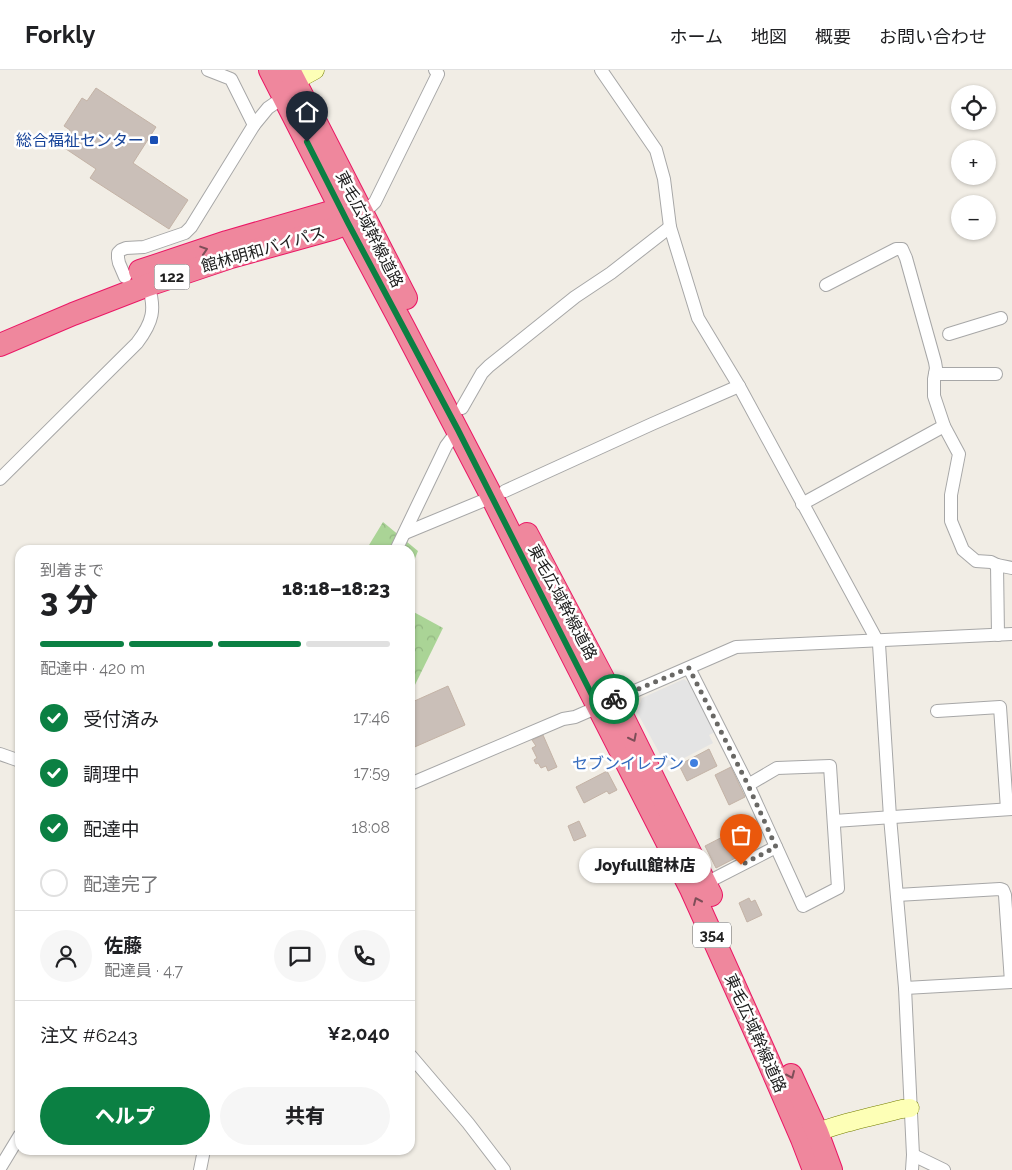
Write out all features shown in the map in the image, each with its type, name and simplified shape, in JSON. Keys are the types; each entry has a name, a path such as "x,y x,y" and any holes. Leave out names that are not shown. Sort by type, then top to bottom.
{"highway":[{"name":"東毛広域幹線道路","path":"270,70 289,82 350,215 460,419 606,703 706,883 809,1135 814,1170"},
{"name":"館林明和バイパス","path":"0,329 125,277 174,259 218,245 350,215"},
{"name":"館林明和バイパス","path":"0,345 148,284 231,257 327,231 350,215"},
{"name":"東毛広域幹線道路","path":"606,703 741,999 809,1135 831,1170"}],"street":[{"path":"208,70 231,79 254,125"},
{"path":"125,277 119,263 118,253 126,248 144,247 185,233 191,227 254,125 289,82 316,70"},
{"path":"350,215 372,206 438,74 435,70"},
{"path":"602,70 656,150 664,179 670,227 698,318 739,386 879,644 890,817 905,988 913,1155 912,1170"},
{"path":"399,545 482,373 576,297 670,227"},
{"path":"826,285 896,249 902,249 935,362 934,396 944,426 958,454 951,495 951,521 963,550 976,561 991,562 1012,568"},
{"path":"0,479 141,338 149,324 152,313 152,299 148,284"},
{"path":"949,334 1001,318"},
{"path":"935,374 996,374"},
{"path":"405,533 498,494 739,386"},
{"path":"802,504 944,426"},
{"path":"997,565 998,635"},
{"path":"415,782 563,719 575,717 736,647 1012,634"},
{"path":"689,668 748,785 803,906 838,888 830,766 777,768 748,785"},
{"path":"834,821 1010,809 1000,707 936,711"},
{"path":"0,754 15,759"},
{"path":"706,883 776,847"},
{"path":"897,895 1000,889 1003,890 1005,895 1011,982 905,988"},
{"path":"415,1061 468,1123 504,1170"},
{"path":"809,1135 910,1108"},
{"path":"0,1168 15,1143"},
{"path":"200,1170 203,1155"},
{"path":"913,1155 944,1170"}],"green space":[{"path":"383,522 411,545 369,545"},
{"path":"415,613 443,628 415,685"}],"shaded area":[{"path":"684,679 688,682 715,732 709,735 713,743 667,767 637,712 642,698"}],"building":[{"path":"96,88 156,127 133,163 188,200 169,229 90,178 96,169 60,145 70,130 64,126 82,98 87,101"},
{"path":"448,686 465,725 415,747 415,701"},
{"path":"543,735 557,767 548,771 546,766 541,768 538,763 536,764 534,760 537,758 532,748 536,746 532,740"},
{"path":"709,749 717,766 687,781 679,765"},
{"path":"731,767 745,797 729,805 715,775"},
{"path":"607,771 617,790 609,794 607,791 584,803 576,787"},
{"path":"579,821 586,836 574,841 568,826"},
{"path":"738,829 749,851 716,868 705,846"},
{"path":"749,898 751,902 755,900 762,915 747,922 739,903"}],"way so far":[{"path":"614,699 689,668 748,785 776,847 741,865"}],"place":[{"name":"総合福祉センター","path":"154,140"},
{"name":"セブンイレブン","path":"694,763"},
{"name":"Joyfull館林店","path":"741,865"}],"route":[{"path":"307,142 458,430 598,707 614,699"}]}
